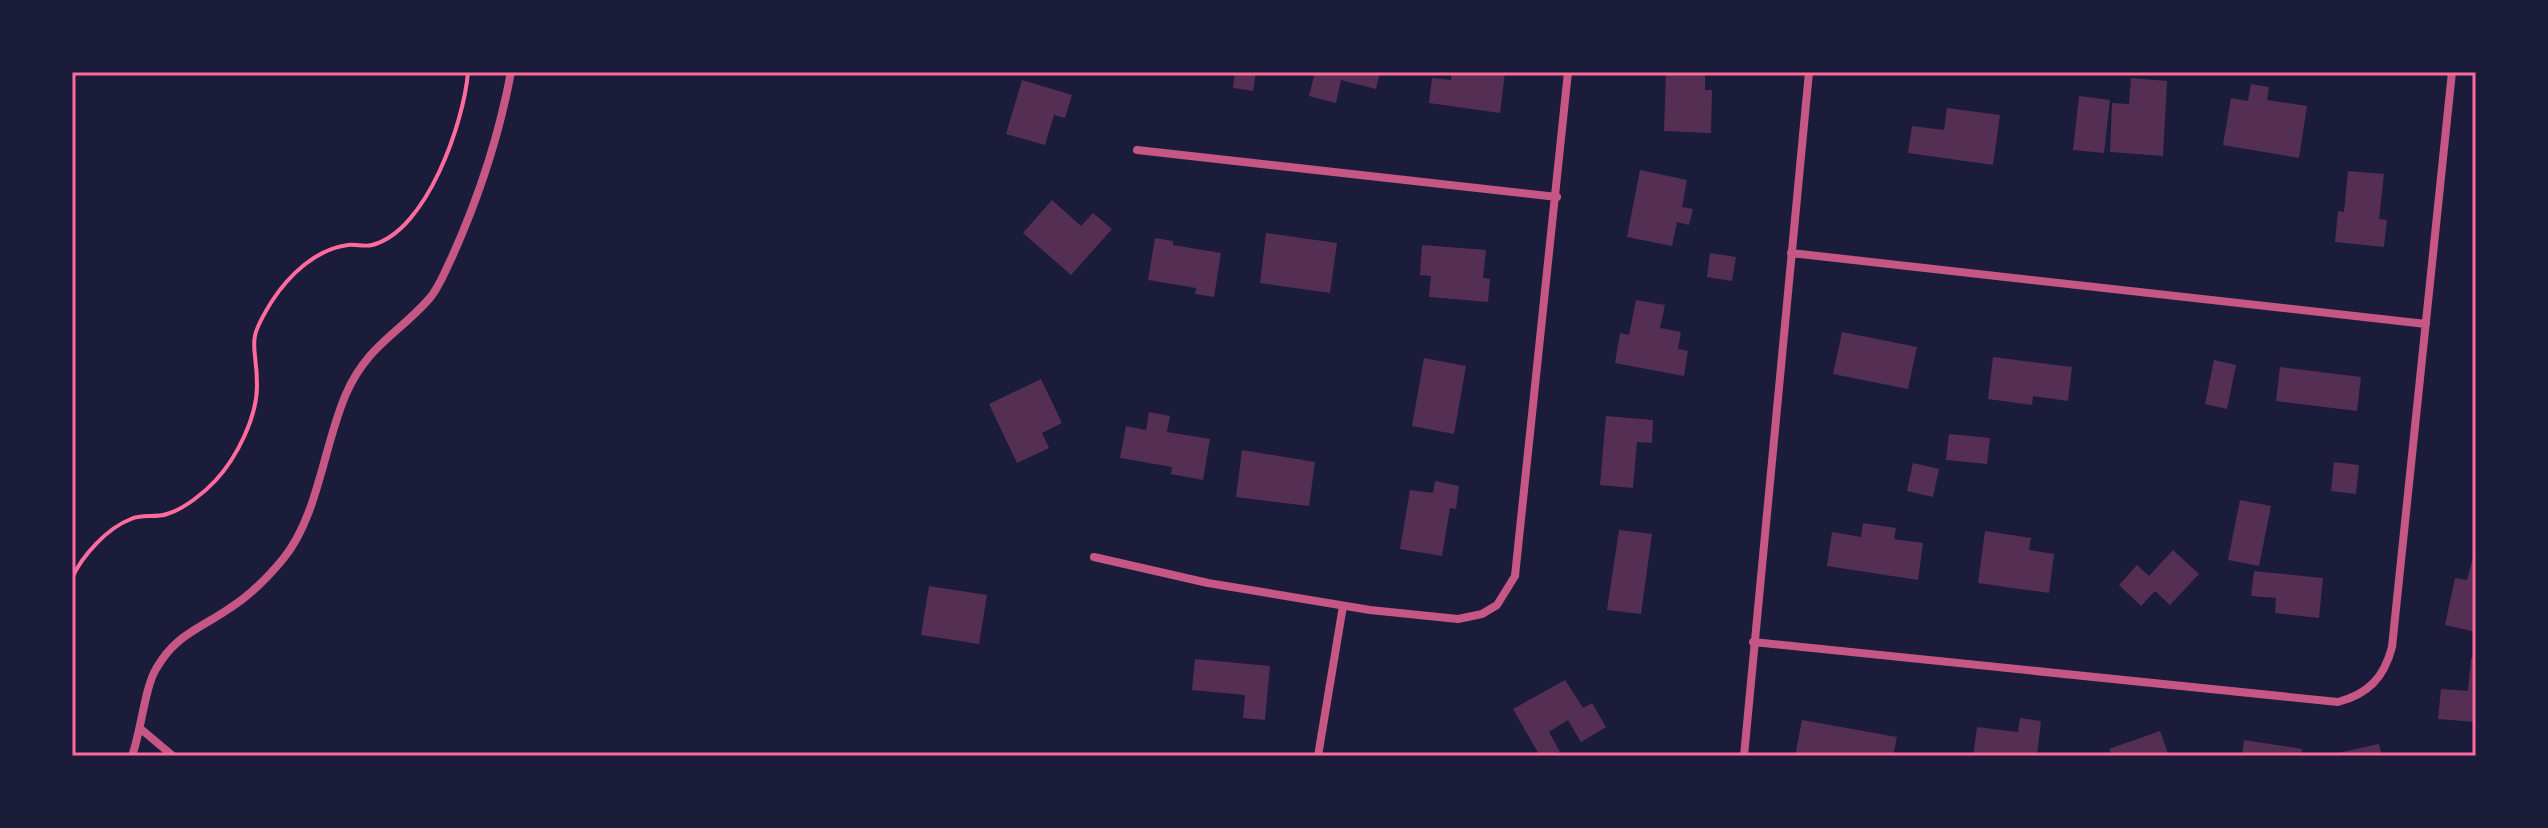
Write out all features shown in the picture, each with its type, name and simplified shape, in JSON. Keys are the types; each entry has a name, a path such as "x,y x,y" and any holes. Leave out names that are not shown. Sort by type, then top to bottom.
{"street":[{"path":"132,756 142,730 153,673 168,650 194,627 230,608 285,557 304,521 346,394 367,357 430,299 442,278 474,208 503,117 511,72"},
{"path":"1094,557 1208,583 1343,606 1466,619 1482,614 1508,592 1515,576 1568,72"},
{"path":"1744,756 1809,72"},
{"path":"1753,642 2338,702 2368,690 2384,671 2392,647 2452,72"},
{"path":"1137,150 1557,197"},
{"path":"1791,253 2426,324"},
{"path":"1318,756 1343,606"},
{"path":"142,730 173,756"}],"path":[{"path":"72,578 78,564 103,538 131,518 168,514 195,499 216,479 247,428 257,388 252,337 262,317 279,290 316,254 347,245 372,245 403,229 423,201 453,139 468,72"}],"building":[{"path":"1235,72 1256,72 1253,91 1233,88"},
{"path":"1315,72 1380,72 1376,89 1341,80 1336,103 1309,96"},
{"path":"1452,72 1505,72 1500,113 1429,103 1432,78 1451,80"},
{"path":"1666,72 1705,72 1705,90 1712,90 1711,133 1664,131"},
{"path":"2131,78 2167,81 2163,156 2110,152 2112,103 2129,104"},
{"path":"1022,80 1072,95 1065,118 1054,115 1045,145 1006,134"},
{"path":"2251,84 2269,87 2267,100 2307,106 2299,158 2223,145 2231,98 2248,101"},
{"path":"2079,96 2110,100 2104,153 2073,150"},
{"path":"1947,108 2000,115 1993,165 1908,153 1912,126 1944,130"},
{"path":"1640,170 1687,180 1682,207 1693,209 1689,225 1677,222 1672,246 1627,237"},
{"path":"2348,171 2384,174 2379,219 2387,220 2384,247 2335,242 2338,211 2344,212"},
{"path":"1052,200 1081,226 1093,213 1112,229 1071,275 1023,233"},
{"path":"1266,233 1337,243 1330,293 1260,283"},
{"path":"1155,238 1173,241 1173,245 1221,253 1214,297 1195,294 1196,288 1148,280"},
{"path":"1422,245 1486,250 1483,278 1490,279 1488,302 1429,297 1431,276 1420,275"},
{"path":"1710,253 1736,257 1732,281 1707,277"},
{"path":"1636,300 1665,305 1660,328 1681,332 1678,349 1688,351 1684,376 1615,363 1620,333 1629,335"},
{"path":"1842,332 1917,347 1908,389 1833,374"},
{"path":"1993,357 2072,367 2068,401 2033,396 2032,405 1988,399"},
{"path":"1424,358 1466,366 1454,434 1412,426"},
{"path":"2214,360 2236,365 2227,409 2205,404"},
{"path":"2280,367 2361,377 2357,411 2276,401"},
{"path":"1041,379 1062,423 1042,433 1049,448 1017,463 989,404"},
{"path":"1149,412 1170,416 1167,432 1210,439 1203,480 1171,474 1172,467 1120,458 1126,426 1146,430"},
{"path":"1606,416 1653,420 1652,443 1637,442 1633,488 1600,485"},
{"path":"1949,434 1990,438 1987,464 1946,460"},
{"path":"1242,450 1315,462 1309,506 1236,497"},
{"path":"2334,462 2359,465 2356,494 2331,491"},
{"path":"1913,463 1939,469 1933,497 1907,491"},
{"path":"1435,481 1459,486 1456,509 1450,508 1442,556 1400,549 1410,490 1433,493"},
{"path":"2240,500 2271,506 2259,566 2228,560"},
{"path":"1863,523 1896,528 1894,539 1923,543 1918,580 1827,566 1832,532 1861,537"},
{"path":"1619,530 1652,534 1641,614 1607,610"},
{"path":"1985,531 2031,538 2029,550 2054,554 2049,593 1978,583"},
{"path":"2476,545 2476,632 2445,625 2455,578 2467,580"},
{"path":"2173,550 2199,574 2170,605 2155,591 2141,606 2119,585 2137,565 2149,576"},
{"path":"2254,571 2323,578 2319,618 2275,613 2276,598 2251,596"},
{"path":"929,586 987,595 979,644 921,635"},
{"path":"2471,658 2476,659 2476,722 2438,719 2441,689 2468,691"},
{"path":"1195,659 1270,666 1265,720 1243,718 1245,695 1192,690"},
{"path":"1565,680 1583,708 1592,703 1606,727 1581,742 1568,720 1549,732 1560,752 1540,756 1513,709"},
{"path":"2020,718 2041,721 2037,756 1973,756 1977,727 2018,732"},
{"path":"1802,720 1897,737 1893,756 1795,756"},
{"path":"2160,731 2169,756 2112,756 2109,749"},
{"path":"2244,740 2302,749 2301,756 2242,756"},
{"path":"2379,744 2382,756 2329,756 2329,755"}]}
